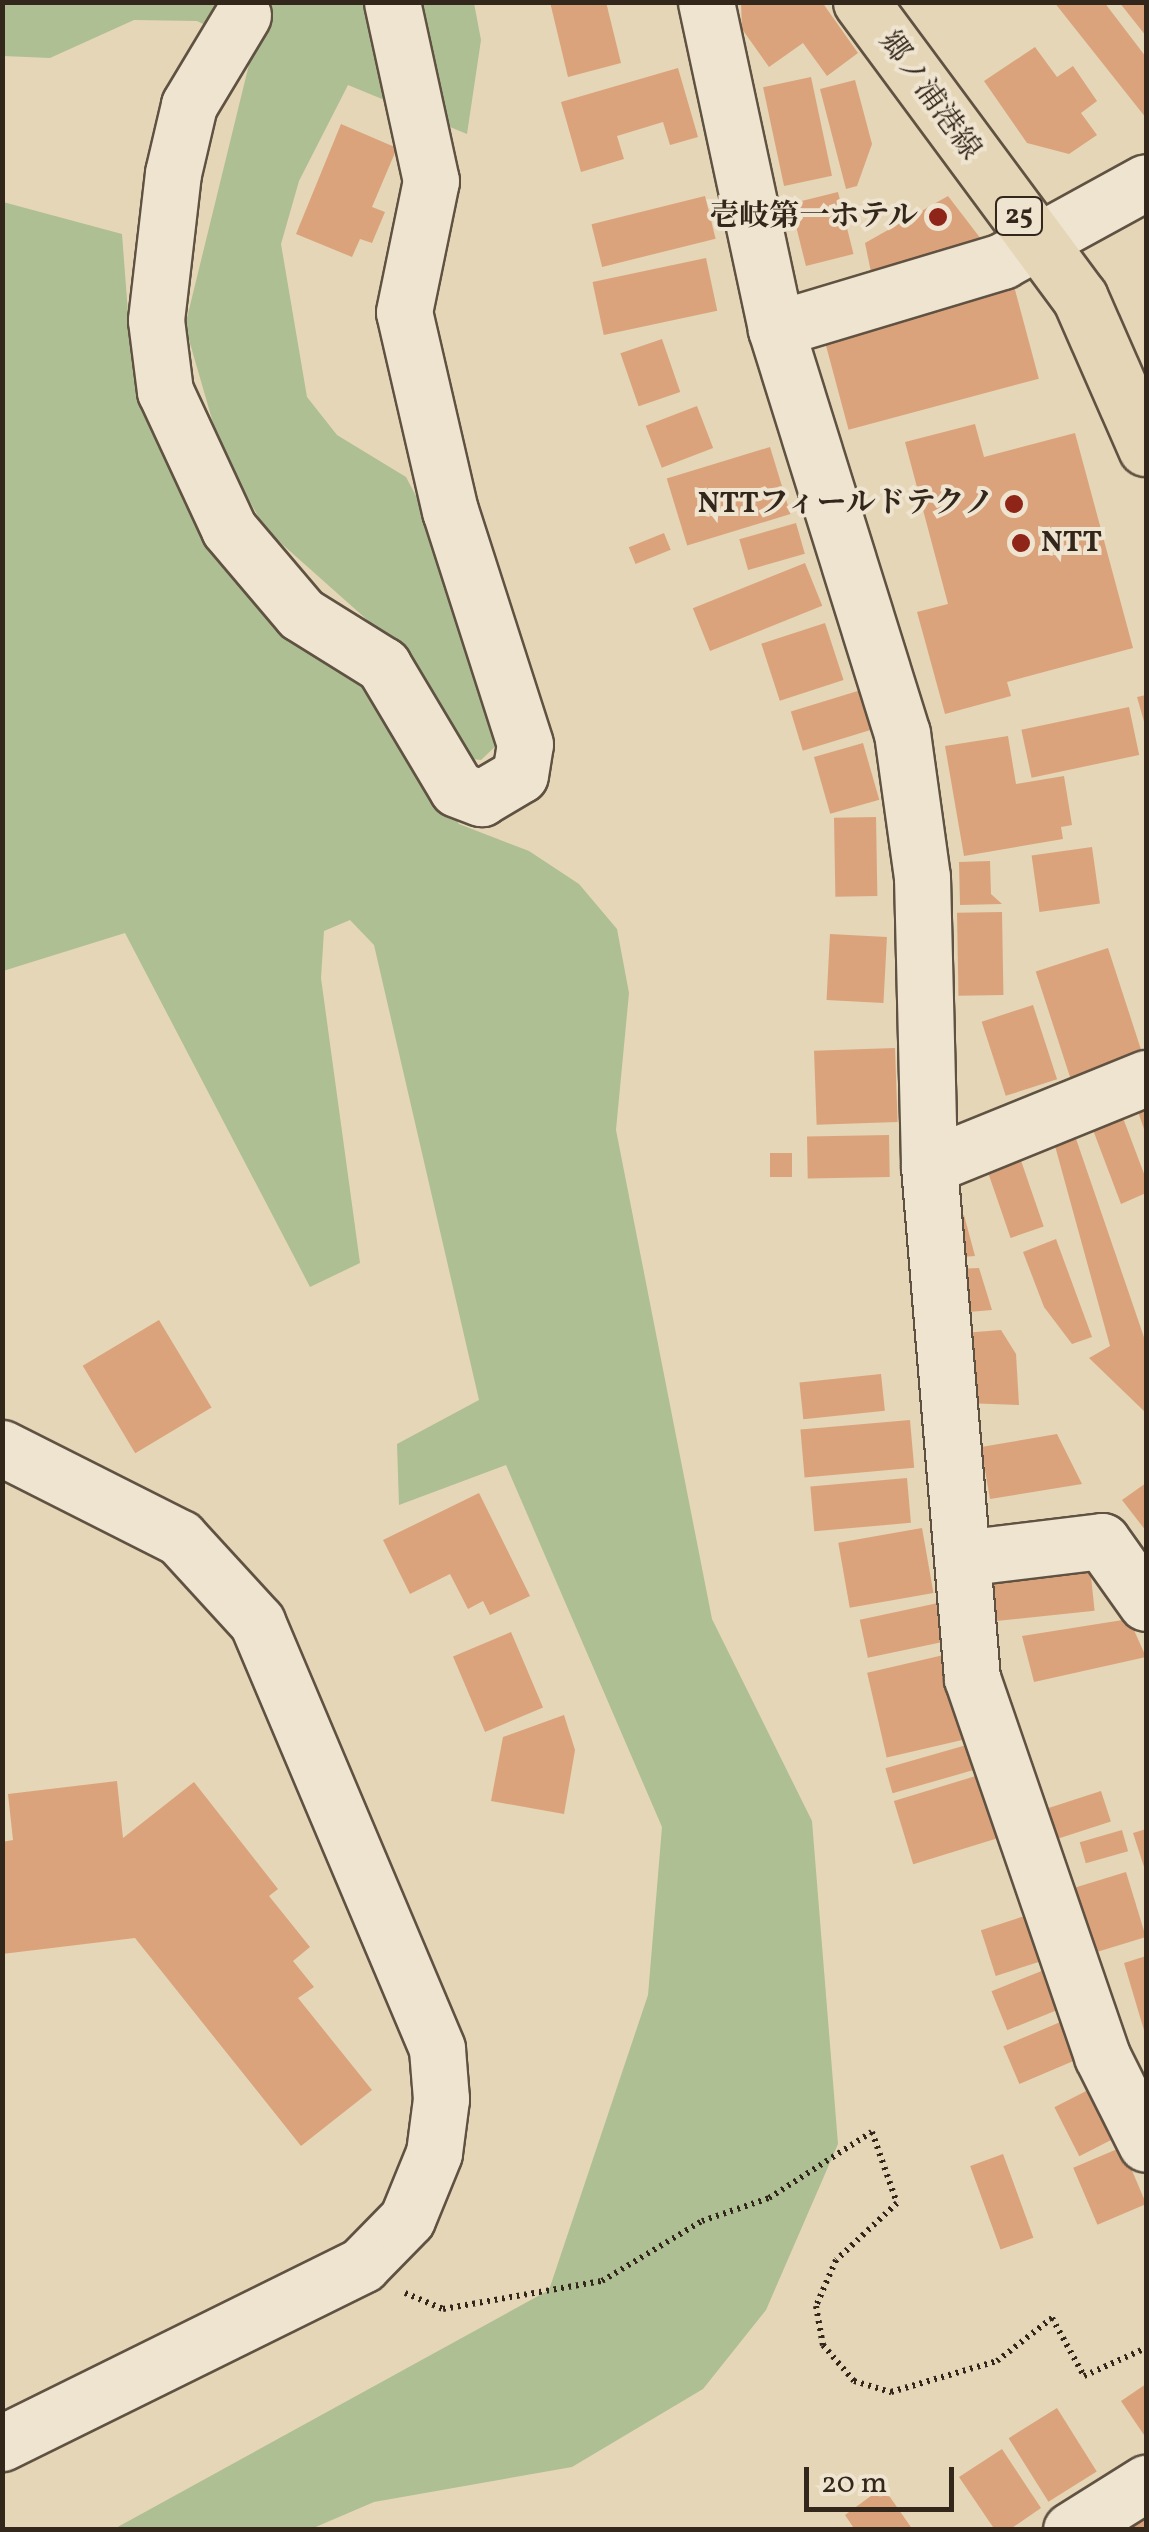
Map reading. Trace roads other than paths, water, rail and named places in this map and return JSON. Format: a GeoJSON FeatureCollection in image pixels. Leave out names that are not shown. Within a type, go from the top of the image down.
{"type":"FeatureCollection","features":[{"type":"Feature","properties":{"kind":"main road","name":"郷ノ浦港線"},"geometry":{"type":"LineString","coordinates":[[861,2],[1080,298],[1146,448]]}},
{"type":"Feature","properties":{"kind":"street"},"geometry":{"type":"LineString","coordinates":[[242,15],[189,105],[173,173],[156,320],[165,392],[229,529],[300,614],[383,665],[456,789],[482,798],[520,775],[525,744],[450,511],[404,312],[431,181],[392,2]]}},
{"type":"Feature","properties":{"kind":"street"},"geometry":{"type":"LineString","coordinates":[[706,2],[776,328],[902,733],[922,876],[929,1166],[972,1678],[1102,2056],[1146,2144]]}},
{"type":"Feature","properties":{"kind":"street"},"geometry":{"type":"LineString","coordinates":[[776,328],[1002,261],[1036,238],[1146,182]]}},
{"type":"Feature","properties":{"kind":"street"},"geometry":{"type":"LineString","coordinates":[[929,1166],[1146,1078]]}},
{"type":"Feature","properties":{"kind":"street"},"geometry":{"type":"LineString","coordinates":[[2,1448],[180,1538],[257,1622],[298,1710],[436,2050],[434,2153],[407,2219],[362,2265],[2,2444]]}},
{"type":"Feature","properties":{"kind":"street"},"geometry":{"type":"LineString","coordinates":[[962,1558],[1102,1541],[1146,1603]]}},
{"type":"Feature","properties":{"kind":"street"},"geometry":{"type":"LineString","coordinates":[[1077,2528],[1146,2484]]}},
{"type":"Feature","properties":{"kind":"place","name":"壱岐第一ホテル"},"geometry":{"type":"Point","coordinates":[938,217]}},
{"type":"Feature","properties":{"kind":"place","name":"NTTフィールドテクノ"},"geometry":{"type":"Point","coordinates":[1014,504]}},
{"type":"Feature","properties":{"kind":"place","name":"NTT"},"geometry":{"type":"Point","coordinates":[1021,543]}}]}
